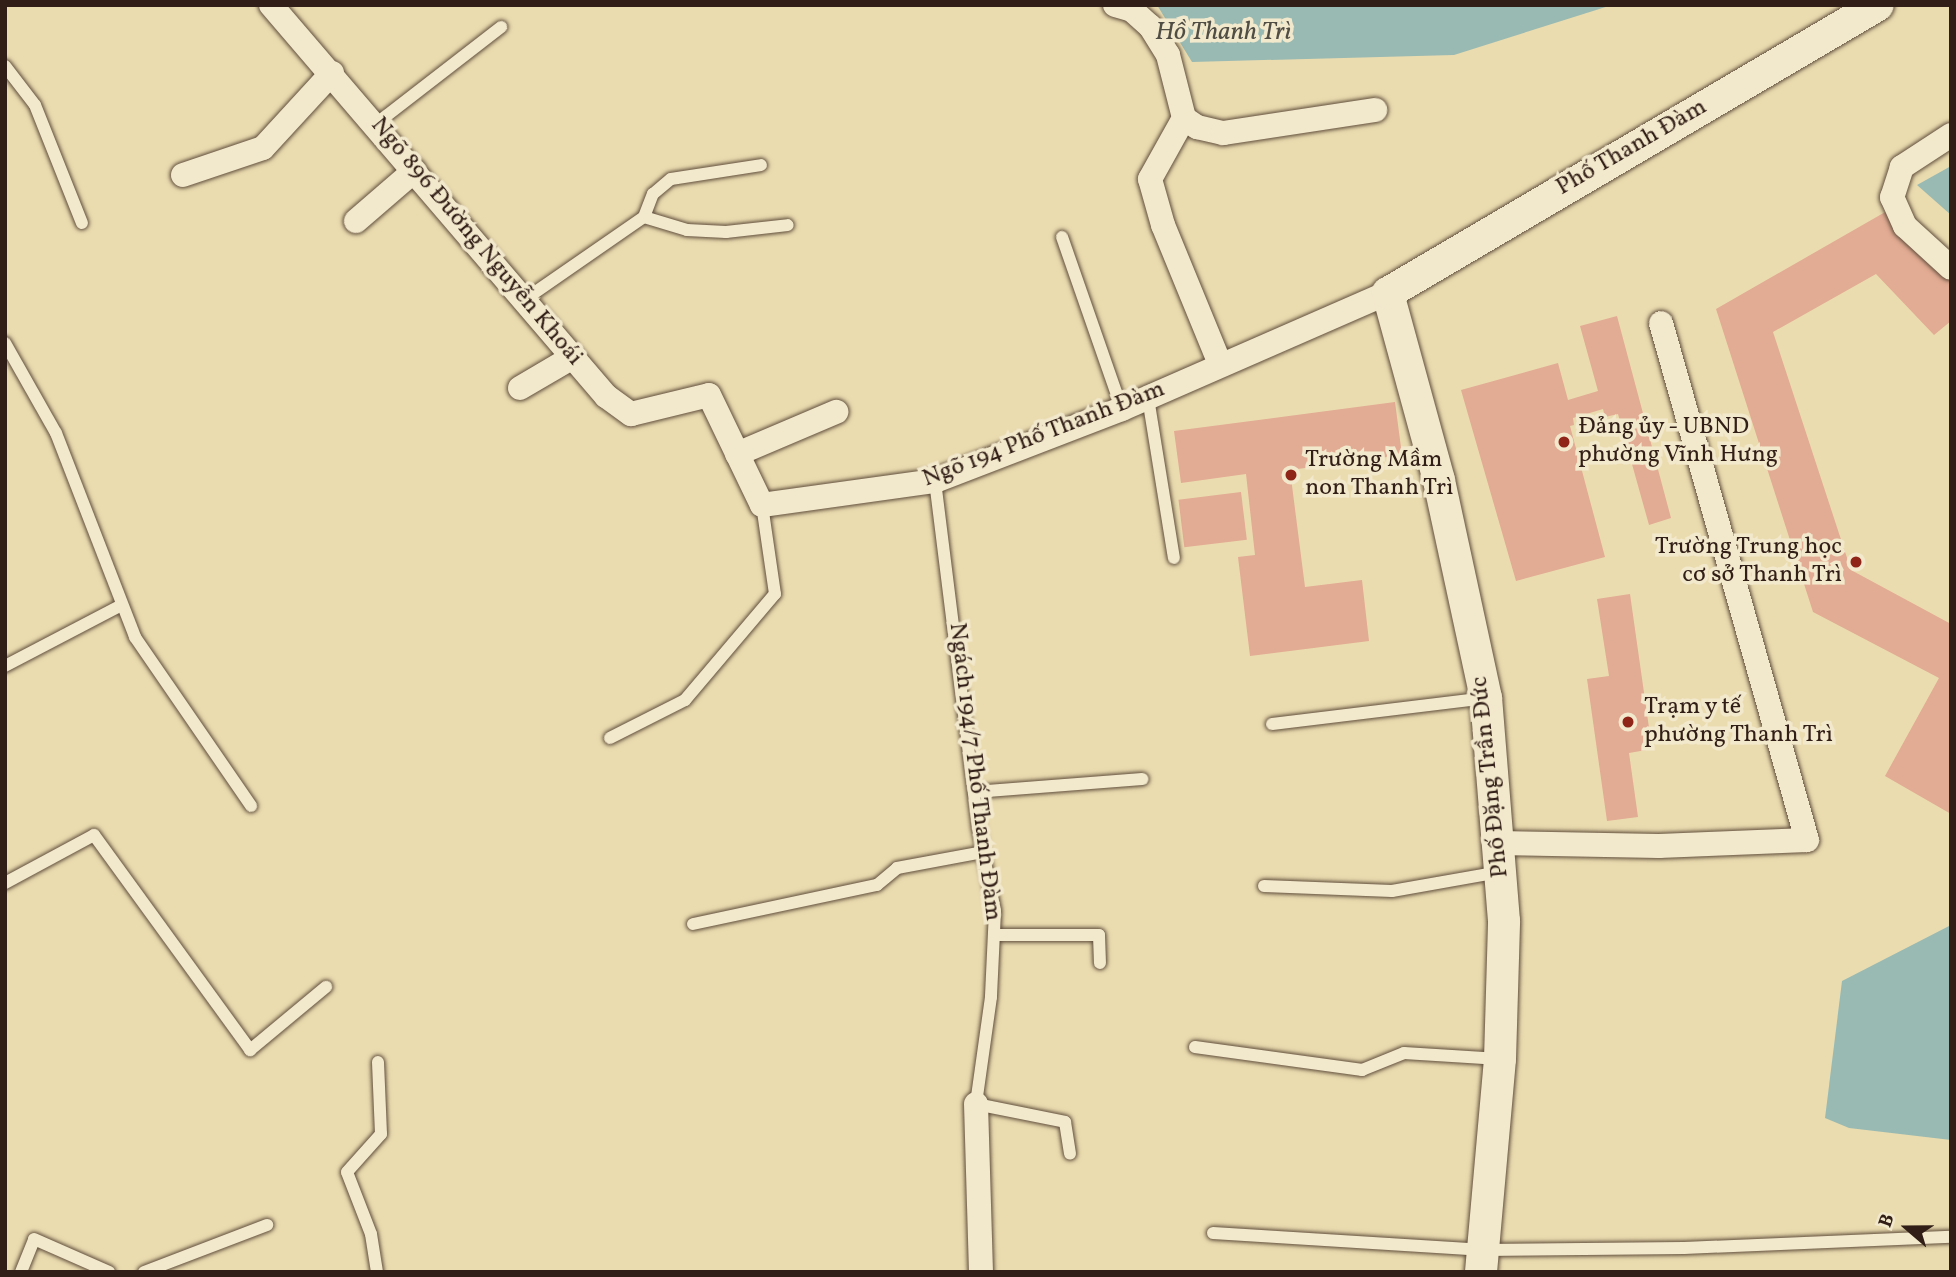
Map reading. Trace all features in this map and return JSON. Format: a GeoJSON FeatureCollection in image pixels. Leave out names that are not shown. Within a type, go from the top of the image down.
{"type":"FeatureCollection","features":[{"type":"Feature","properties":{"kind":"street","name":"Ngõ 896 Đường Nguyễn Khoái"},"geometry":{"type":"LineString","coordinates":[[271,5],[377,123],[414,171],[606,396],[632,414],[709,395],[737,454]]}},
{"type":"Feature","properties":{"kind":"street"},"geometry":{"type":"LineString","coordinates":[[1115,5],[1132,10],[1156,36],[1168,55],[1184,118],[1197,127],[1223,133],[1376,110]]}},
{"type":"Feature","properties":{"kind":"street","name":"Phố Thanh Đàm"},"geometry":{"type":"LineString","coordinates":[[1388,293],[1878,5]]}},
{"type":"Feature","properties":{"kind":"street"},"geometry":{"type":"LineString","coordinates":[[183,175],[263,148],[332,73]]}},
{"type":"Feature","properties":{"kind":"street"},"geometry":{"type":"LineString","coordinates":[[1184,118],[1150,179],[1163,225],[1220,364]]}},
{"type":"Feature","properties":{"kind":"street"},"geometry":{"type":"LineString","coordinates":[[1951,135],[1902,167],[1892,197],[1905,226],[1951,268]]}},
{"type":"Feature","properties":{"kind":"street"},"geometry":{"type":"LineString","coordinates":[[356,221],[414,171]]}},
{"type":"Feature","properties":{"kind":"street","name":"Ngõ 194 Phố Thanh Đàm"},"geometry":{"type":"LineString","coordinates":[[762,505],[935,481],[1148,398],[1220,364],[1388,293]]}},
{"type":"Feature","properties":{"kind":"street","name":"Phố Đặng Trần Đức"},"geometry":{"type":"LineString","coordinates":[[1388,293],[1439,480],[1486,698],[1500,857],[1500,1059],[1483,1261]]}},
{"type":"Feature","properties":{"kind":"street"},"geometry":{"type":"LineString","coordinates":[[1500,857],[1659,846],[1807,840],[1661,323]]}},
{"type":"Feature","properties":{"kind":"street"},"geometry":{"type":"LineString","coordinates":[[520,388],[573,357]]}},
{"type":"Feature","properties":{"kind":"street"},"geometry":{"type":"LineString","coordinates":[[762,505],[737,454],[836,412]]}},
{"type":"Feature","properties":{"kind":"street","name":"Ngách 194/7 Phố Thanh Đàm"},"geometry":{"type":"LineString","coordinates":[[976,1104],[981,1272]]}},
{"type":"Feature","properties":{"kind":"lane"},"geometry":{"type":"LineString","coordinates":[[377,123],[501,27]]}},
{"type":"Feature","properties":{"kind":"lane"},"geometry":{"type":"LineString","coordinates":[[5,66],[35,105],[82,223]]}},
{"type":"Feature","properties":{"kind":"lane"},"geometry":{"type":"LineString","coordinates":[[524,300],[644,217],[653,194],[671,179],[761,165]]}},
{"type":"Feature","properties":{"kind":"lane"},"geometry":{"type":"LineString","coordinates":[[644,217],[687,230],[713,232],[788,225]]}},
{"type":"Feature","properties":{"kind":"lane"},"geometry":{"type":"LineString","coordinates":[[1062,237],[1122,408]]}},
{"type":"Feature","properties":{"kind":"lane"},"geometry":{"type":"LineString","coordinates":[[5,343],[56,433],[120,606],[170,692],[251,806]]}},
{"type":"Feature","properties":{"kind":"lane"},"geometry":{"type":"LineString","coordinates":[[1148,398],[1174,558]]}},
{"type":"Feature","properties":{"kind":"lane","name":"Ngách 194/7 Phố Thanh Đàm"},"geometry":{"type":"LineString","coordinates":[[935,481],[974,792],[995,911],[976,1104]]}},
{"type":"Feature","properties":{"kind":"lane"},"geometry":{"type":"LineString","coordinates":[[610,738],[685,700],[775,594],[762,505]]}},
{"type":"Feature","properties":{"kind":"lane"},"geometry":{"type":"LineString","coordinates":[[5,666],[120,606]]}},
{"type":"Feature","properties":{"kind":"lane"},"geometry":{"type":"LineString","coordinates":[[1272,724],[1486,698]]}},
{"type":"Feature","properties":{"kind":"lane"},"geometry":{"type":"LineString","coordinates":[[974,792],[1142,779]]}},
{"type":"Feature","properties":{"kind":"lane"},"geometry":{"type":"LineString","coordinates":[[5,883],[94,835],[250,1050],[326,987]]}},
{"type":"Feature","properties":{"kind":"lane"},"geometry":{"type":"LineString","coordinates":[[693,924],[877,884],[897,868],[983,852]]}},
{"type":"Feature","properties":{"kind":"lane"},"geometry":{"type":"LineString","coordinates":[[1264,886],[1392,891],[1500,857]]}},
{"type":"Feature","properties":{"kind":"lane"},"geometry":{"type":"LineString","coordinates":[[994,935],[1099,935],[1100,963]]}},
{"type":"Feature","properties":{"kind":"lane"},"geometry":{"type":"LineString","coordinates":[[1195,1047],[1362,1070],[1404,1053],[1500,1059]]}},
{"type":"Feature","properties":{"kind":"lane"},"geometry":{"type":"LineString","coordinates":[[377,1272],[371,1234],[347,1172],[381,1135],[378,1062]]}},
{"type":"Feature","properties":{"kind":"lane"},"geometry":{"type":"LineString","coordinates":[[976,1104],[1065,1122],[1070,1154]]}},
{"type":"Feature","properties":{"kind":"lane"},"geometry":{"type":"LineString","coordinates":[[144,1272],[267,1225]]}},
{"type":"Feature","properties":{"kind":"lane"},"geometry":{"type":"LineString","coordinates":[[1213,1233],[1483,1261],[1684,1248],[1951,1237]]}},
{"type":"Feature","properties":{"kind":"lane"},"geometry":{"type":"LineString","coordinates":[[21,1272],[34,1239],[109,1272]]}},
{"type":"Feature","properties":{"kind":"water","name":"Hồ Thanh Trì"},"geometry":{"type":"Polygon","coordinates":[[[1157,5],[1612,5],[1454,55],[1192,62],[1157,5]]]}},
{"type":"Feature","properties":{"kind":"water"},"geometry":{"type":"Polygon","coordinates":[[[1951,166],[1951,215],[1917,185],[1951,166]]]}},
{"type":"Feature","properties":{"kind":"water"},"geometry":{"type":"Polygon","coordinates":[[[1951,925],[1951,1140],[1849,1128],[1825,1118],[1842,981],[1951,925]]]}},
{"type":"Feature","properties":{"kind":"building"},"geometry":{"type":"Polygon","coordinates":[[[1887,211],[1951,280],[1951,321],[1934,335],[1876,274],[1773,332],[1851,570],[1951,624],[1951,814],[1885,776],[1939,678],[1813,612],[1716,309],[1887,211]]]}},
{"type":"Feature","properties":{"kind":"building"},"geometry":{"type":"Polygon","coordinates":[[[1617,316],[1671,518],[1649,525],[1618,414],[1605,417],[1603,409],[1573,418],[1574,425],[1570,426],[1605,557],[1516,581],[1461,390],[1558,363],[1568,400],[1598,391],[1580,326],[1617,316]]]}},
{"type":"Feature","properties":{"kind":"building"},"geometry":{"type":"Polygon","coordinates":[[[1395,402],[1402,455],[1290,470],[1305,587],[1362,580],[1369,641],[1250,656],[1238,557],[1255,555],[1246,474],[1181,483],[1174,431],[1395,402]]]}},
{"type":"Feature","properties":{"kind":"building"},"geometry":{"type":"Polygon","coordinates":[[[1241,492],[1247,540],[1184,547],[1178,500],[1241,492]]]}},
{"type":"Feature","properties":{"kind":"building"},"geometry":{"type":"Polygon","coordinates":[[[1630,594],[1652,749],[1629,753],[1638,817],[1607,821],[1587,679],[1609,676],[1597,599],[1630,594]]]}},
{"type":"Feature","properties":{"kind":"place","name":"Đảng ủy - UBND phường Vĩnh Hưng"},"geometry":{"type":"Point","coordinates":[1564,442]}},
{"type":"Feature","properties":{"kind":"place","name":"Trường Mầm non Thanh Trì"},"geometry":{"type":"Point","coordinates":[1291,475]}},
{"type":"Feature","properties":{"kind":"place","name":"Trường Trung học cơ sở Thanh Trì"},"geometry":{"type":"Point","coordinates":[1856,562]}},
{"type":"Feature","properties":{"kind":"place","name":"Trạm y tế phường Thanh Trì"},"geometry":{"type":"Point","coordinates":[1628,722]}}]}
